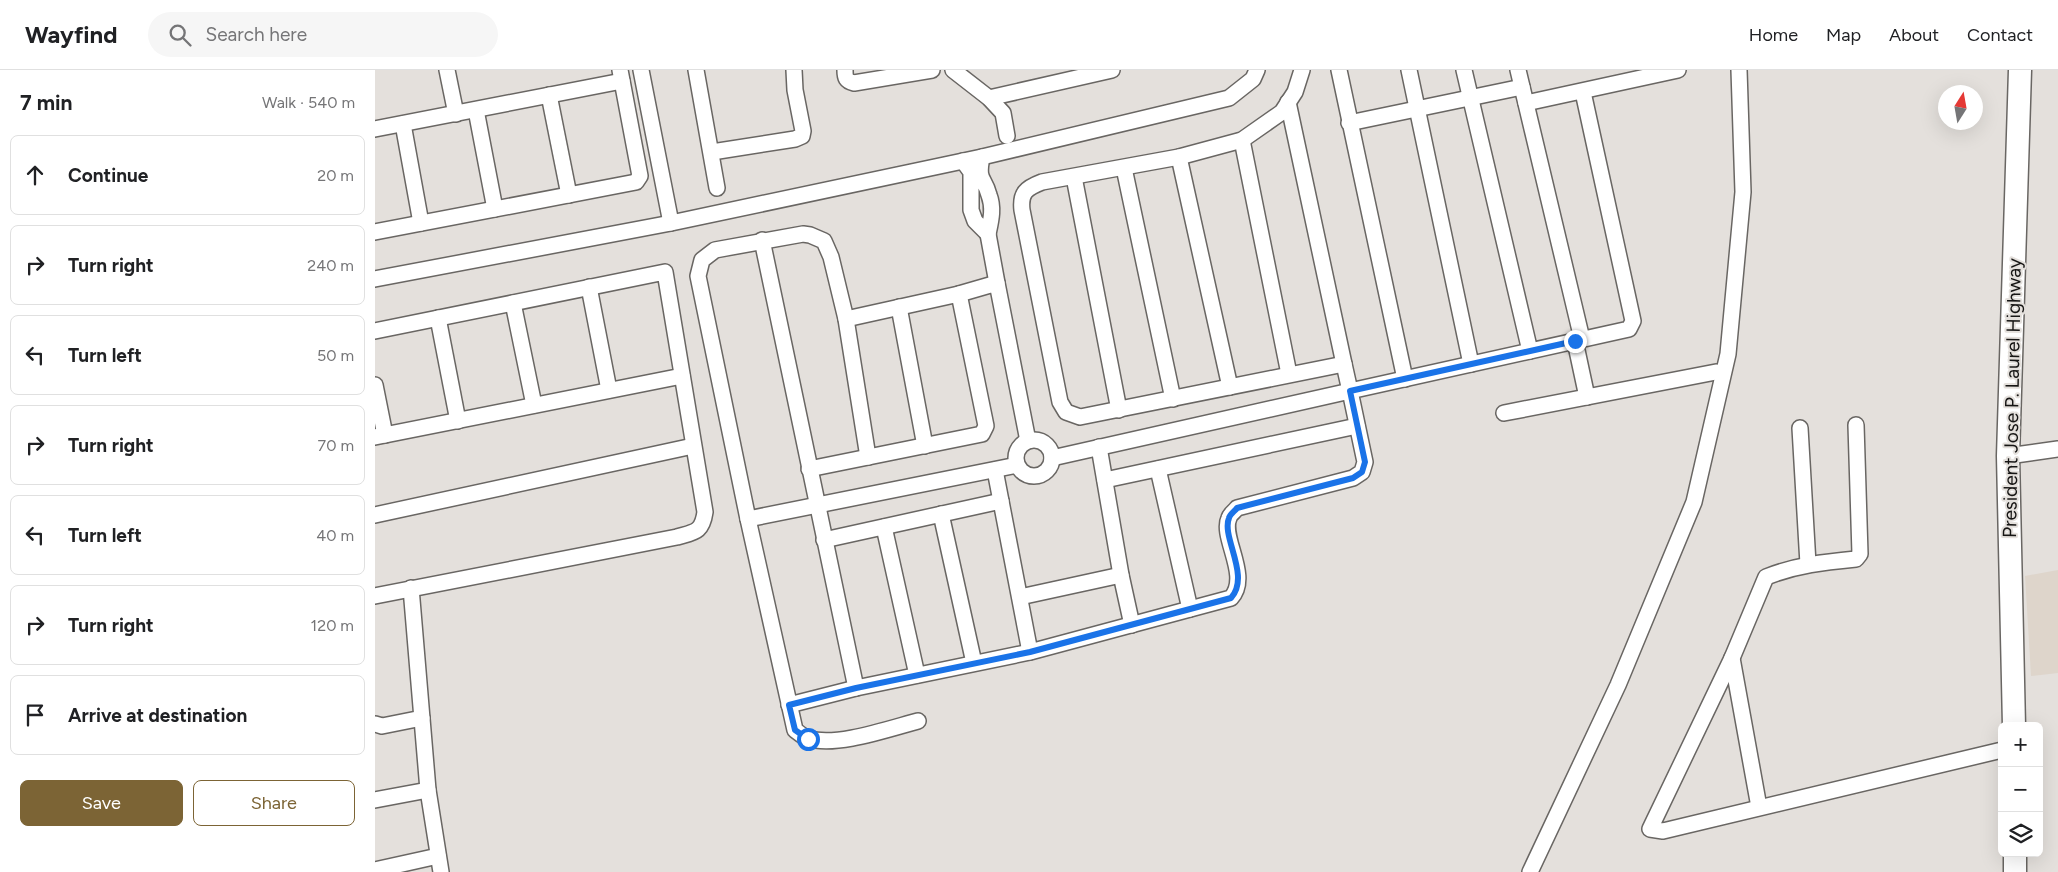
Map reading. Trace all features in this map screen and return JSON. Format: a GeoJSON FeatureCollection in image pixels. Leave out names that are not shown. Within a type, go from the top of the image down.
{"type":"FeatureCollection","features":[{"type":"Feature","properties":{"kind":"highway","name":"President Jose P. Laurel Highway"},"geometry":{"type":"LineString","coordinates":[[2013,722],[2008,456],[2020,70]]}},
{"type":"Feature","properties":{"kind":"highway"},"geometry":{"type":"LineString","coordinates":[[2015,857],[2015,872]]}},
{"type":"Feature","properties":{"kind":"street"},"geometry":{"type":"LineString","coordinates":[[447,70],[456,114]]}},
{"type":"Feature","properties":{"kind":"street"},"geometry":{"type":"LineString","coordinates":[[641,70],[671,223]]}},
{"type":"Feature","properties":{"kind":"street"},"geometry":{"type":"LineString","coordinates":[[696,70],[717,188]]}},
{"type":"Feature","properties":{"kind":"street"},"geometry":{"type":"LineString","coordinates":[[711,152],[795,139],[802,136],[803,131],[795,90],[794,70]]}},
{"type":"Feature","properties":{"kind":"street"},"geometry":{"type":"LineString","coordinates":[[845,70],[845,78],[848,82],[854,83],[932,70]]}},
{"type":"Feature","properties":{"kind":"street"},"geometry":{"type":"LineString","coordinates":[[953,70],[989,98],[1003,113],[1007,136]]}},
{"type":"Feature","properties":{"kind":"street"},"geometry":{"type":"LineString","coordinates":[[989,98],[1112,70]]}},
{"type":"Feature","properties":{"kind":"street"},"geometry":{"type":"LineString","coordinates":[[375,279],[671,223],[982,157],[1229,98],[1253,79],[1257,70]]}},
{"type":"Feature","properties":{"kind":"street"},"geometry":{"type":"LineString","coordinates":[[1303,70],[1295,92],[1282,112],[1242,140],[1179,158],[1042,182],[1028,188],[1023,194],[1022,210],[1060,402],[1066,412],[1080,417],[1344,364]]}},
{"type":"Feature","properties":{"kind":"street"},"geometry":{"type":"LineString","coordinates":[[1339,70],[1349,124],[1405,379]]}},
{"type":"Feature","properties":{"kind":"street"},"geometry":{"type":"LineString","coordinates":[[1409,70],[1471,364]]}},
{"type":"Feature","properties":{"kind":"street"},"geometry":{"type":"LineString","coordinates":[[1465,70],[1530,351]]}},
{"type":"Feature","properties":{"kind":"street"},"geometry":{"type":"LineString","coordinates":[[1519,70],[1579,340],[1587,397]]}},
{"type":"Feature","properties":{"kind":"street"},"geometry":{"type":"LineString","coordinates":[[1526,103],[1678,70]]}},
{"type":"Feature","properties":{"kind":"street"},"geometry":{"type":"LineString","coordinates":[[1530,872],[1618,685],[1695,502],[1728,354],[1743,192],[1739,70]]}},
{"type":"Feature","properties":{"kind":"street"},"geometry":{"type":"LineString","coordinates":[[375,129],[549,95],[621,76],[640,176],[636,182],[375,232]]}},
{"type":"Feature","properties":{"kind":"street"},"geometry":{"type":"LineString","coordinates":[[1349,124],[1522,87]]}},
{"type":"Feature","properties":{"kind":"street"},"geometry":{"type":"LineString","coordinates":[[1052,458],[1629,329],[1633,321],[1583,92]]}},
{"type":"Feature","properties":{"kind":"street"},"geometry":{"type":"LineString","coordinates":[[549,95],[569,195]]}},
{"type":"Feature","properties":{"kind":"street"},"geometry":{"type":"LineString","coordinates":[[789,705],[856,688],[1030,652],[1231,598],[1236,593],[1238,583],[1228,527],[1229,518],[1237,508],[1353,478],[1362,472],[1365,462],[1288,102]]}},
{"type":"Feature","properties":{"kind":"street"},"geometry":{"type":"LineString","coordinates":[[476,110],[495,209]]}},
{"type":"Feature","properties":{"kind":"street"},"geometry":{"type":"LineString","coordinates":[[403,124],[421,223]]}},
{"type":"Feature","properties":{"kind":"street"},"geometry":{"type":"LineString","coordinates":[[1242,140],[1289,374]]}},
{"type":"Feature","properties":{"kind":"street"},"geometry":{"type":"LineString","coordinates":[[982,157],[979,171],[992,204],[992,217],[988,234],[1028,441]]}},
{"type":"Feature","properties":{"kind":"street"},"geometry":{"type":"LineString","coordinates":[[1179,158],[1230,387]]}},
{"type":"Feature","properties":{"kind":"street"},"geometry":{"type":"LineString","coordinates":[[963,161],[971,172],[971,210],[975,220],[988,234]]}},
{"type":"Feature","properties":{"kind":"street"},"geometry":{"type":"LineString","coordinates":[[1124,168],[1173,399]]}},
{"type":"Feature","properties":{"kind":"street"},"geometry":{"type":"LineString","coordinates":[[1074,177],[1119,410]]}},
{"type":"Feature","properties":{"kind":"street"},"geometry":{"type":"LineString","coordinates":[[868,457],[846,319],[831,257],[824,242],[810,235],[803,234],[762,240],[715,250],[702,260],[698,276],[748,519],[795,730],[808,739],[829,740],[851,738],[918,721]]}},
{"type":"Feature","properties":{"kind":"street"},"geometry":{"type":"LineString","coordinates":[[762,240],[816,505],[856,688]]}},
{"type":"Feature","properties":{"kind":"street"},"geometry":{"type":"LineString","coordinates":[[375,331],[665,272],[705,512],[704,524],[697,531],[677,538],[375,596]]}},
{"type":"Feature","properties":{"kind":"street"},"geometry":{"type":"LineString","coordinates":[[846,319],[959,294],[997,283]]}},
{"type":"Feature","properties":{"kind":"street"},"geometry":{"type":"LineString","coordinates":[[589,287],[609,390]]}},
{"type":"Feature","properties":{"kind":"street"},"geometry":{"type":"LineString","coordinates":[[809,469],[982,434],[986,426],[959,294]]}},
{"type":"Feature","properties":{"kind":"street"},"geometry":{"type":"LineString","coordinates":[[513,303],[535,405]]}},
{"type":"Feature","properties":{"kind":"street"},"geometry":{"type":"LineString","coordinates":[[899,307],[925,446]]}},
{"type":"Feature","properties":{"kind":"street"},"geometry":{"type":"LineString","coordinates":[[438,318],[458,421]]}},
{"type":"Feature","properties":{"kind":"street"},"geometry":{"type":"LineString","coordinates":[[1504,413],[1716,372]]}},
{"type":"Feature","properties":{"kind":"street"},"geometry":{"type":"LineString","coordinates":[[375,385],[380,436],[681,376]]}},
{"type":"Feature","properties":{"kind":"street"},"geometry":{"type":"LineString","coordinates":[[1856,425],[1860,554],[1856,560],[1809,564],[1766,576],[1732,658],[1650,829],[1663,831],[1998,751]]}},
{"type":"Feature","properties":{"kind":"street"},"geometry":{"type":"LineString","coordinates":[[1105,480],[1357,426]]}},
{"type":"Feature","properties":{"kind":"street"},"geometry":{"type":"LineString","coordinates":[[1800,428],[1809,564]]}},
{"type":"Feature","properties":{"kind":"street"},"geometry":{"type":"LineString","coordinates":[[1028,441],[1039,441],[1044,444],[1048,447],[1052,458],[1045,473],[1035,476],[1024,473],[1017,465],[1015,459],[1019,448],[1028,441]]}},
{"type":"Feature","properties":{"kind":"street"},"geometry":{"type":"LineString","coordinates":[[375,515],[693,446]]}},
{"type":"Feature","properties":{"kind":"street"},"geometry":{"type":"LineString","coordinates":[[1099,447],[1121,576],[1132,625]]}},
{"type":"Feature","properties":{"kind":"street"},"geometry":{"type":"LineString","coordinates":[[2008,456],[2058,449]]}},
{"type":"Feature","properties":{"kind":"street"},"geometry":{"type":"LineString","coordinates":[[748,519],[1017,465]]}},
{"type":"Feature","properties":{"kind":"street"},"geometry":{"type":"LineString","coordinates":[[1158,469],[1190,609]]}},
{"type":"Feature","properties":{"kind":"street"},"geometry":{"type":"LineString","coordinates":[[995,470],[1030,652]]}},
{"type":"Feature","properties":{"kind":"street"},"geometry":{"type":"LineString","coordinates":[[824,540],[1001,501]]}},
{"type":"Feature","properties":{"kind":"street"},"geometry":{"type":"LineString","coordinates":[[941,514],[974,663]]}},
{"type":"Feature","properties":{"kind":"street"},"geometry":{"type":"LineString","coordinates":[[884,527],[917,675]]}},
{"type":"Feature","properties":{"kind":"street"},"geometry":{"type":"LineString","coordinates":[[1019,597],[1121,576]]}},
{"type":"Feature","properties":{"kind":"street"},"geometry":{"type":"LineString","coordinates":[[411,588],[428,790],[441,872]]}},
{"type":"Feature","properties":{"kind":"street"},"geometry":{"type":"LineString","coordinates":[[1732,658],[1759,807]]}},
{"type":"Feature","properties":{"kind":"street"},"geometry":{"type":"LineString","coordinates":[[375,724],[382,726],[422,718]]}},
{"type":"Feature","properties":{"kind":"street"},"geometry":{"type":"LineString","coordinates":[[375,800],[428,790]]}},
{"type":"Feature","properties":{"kind":"street"},"geometry":{"type":"LineString","coordinates":[[375,870],[438,856]]}},
{"type":"Feature","properties":{"kind":"shaded area"},"geometry":{"type":"Polygon","coordinates":[[[2058,570],[2058,673],[2031,676],[2025,576],[2058,570]]]}},
{"type":"Feature","properties":{"kind":"route"},"geometry":{"type":"LineString","coordinates":[[808,739],[795,730],[789,705],[856,688],[1030,652],[1231,598],[1236,593],[1238,583],[1234,552],[1228,527],[1229,518],[1237,508],[1353,478],[1362,472],[1365,462],[1350,391],[1575,341]]}}]}
